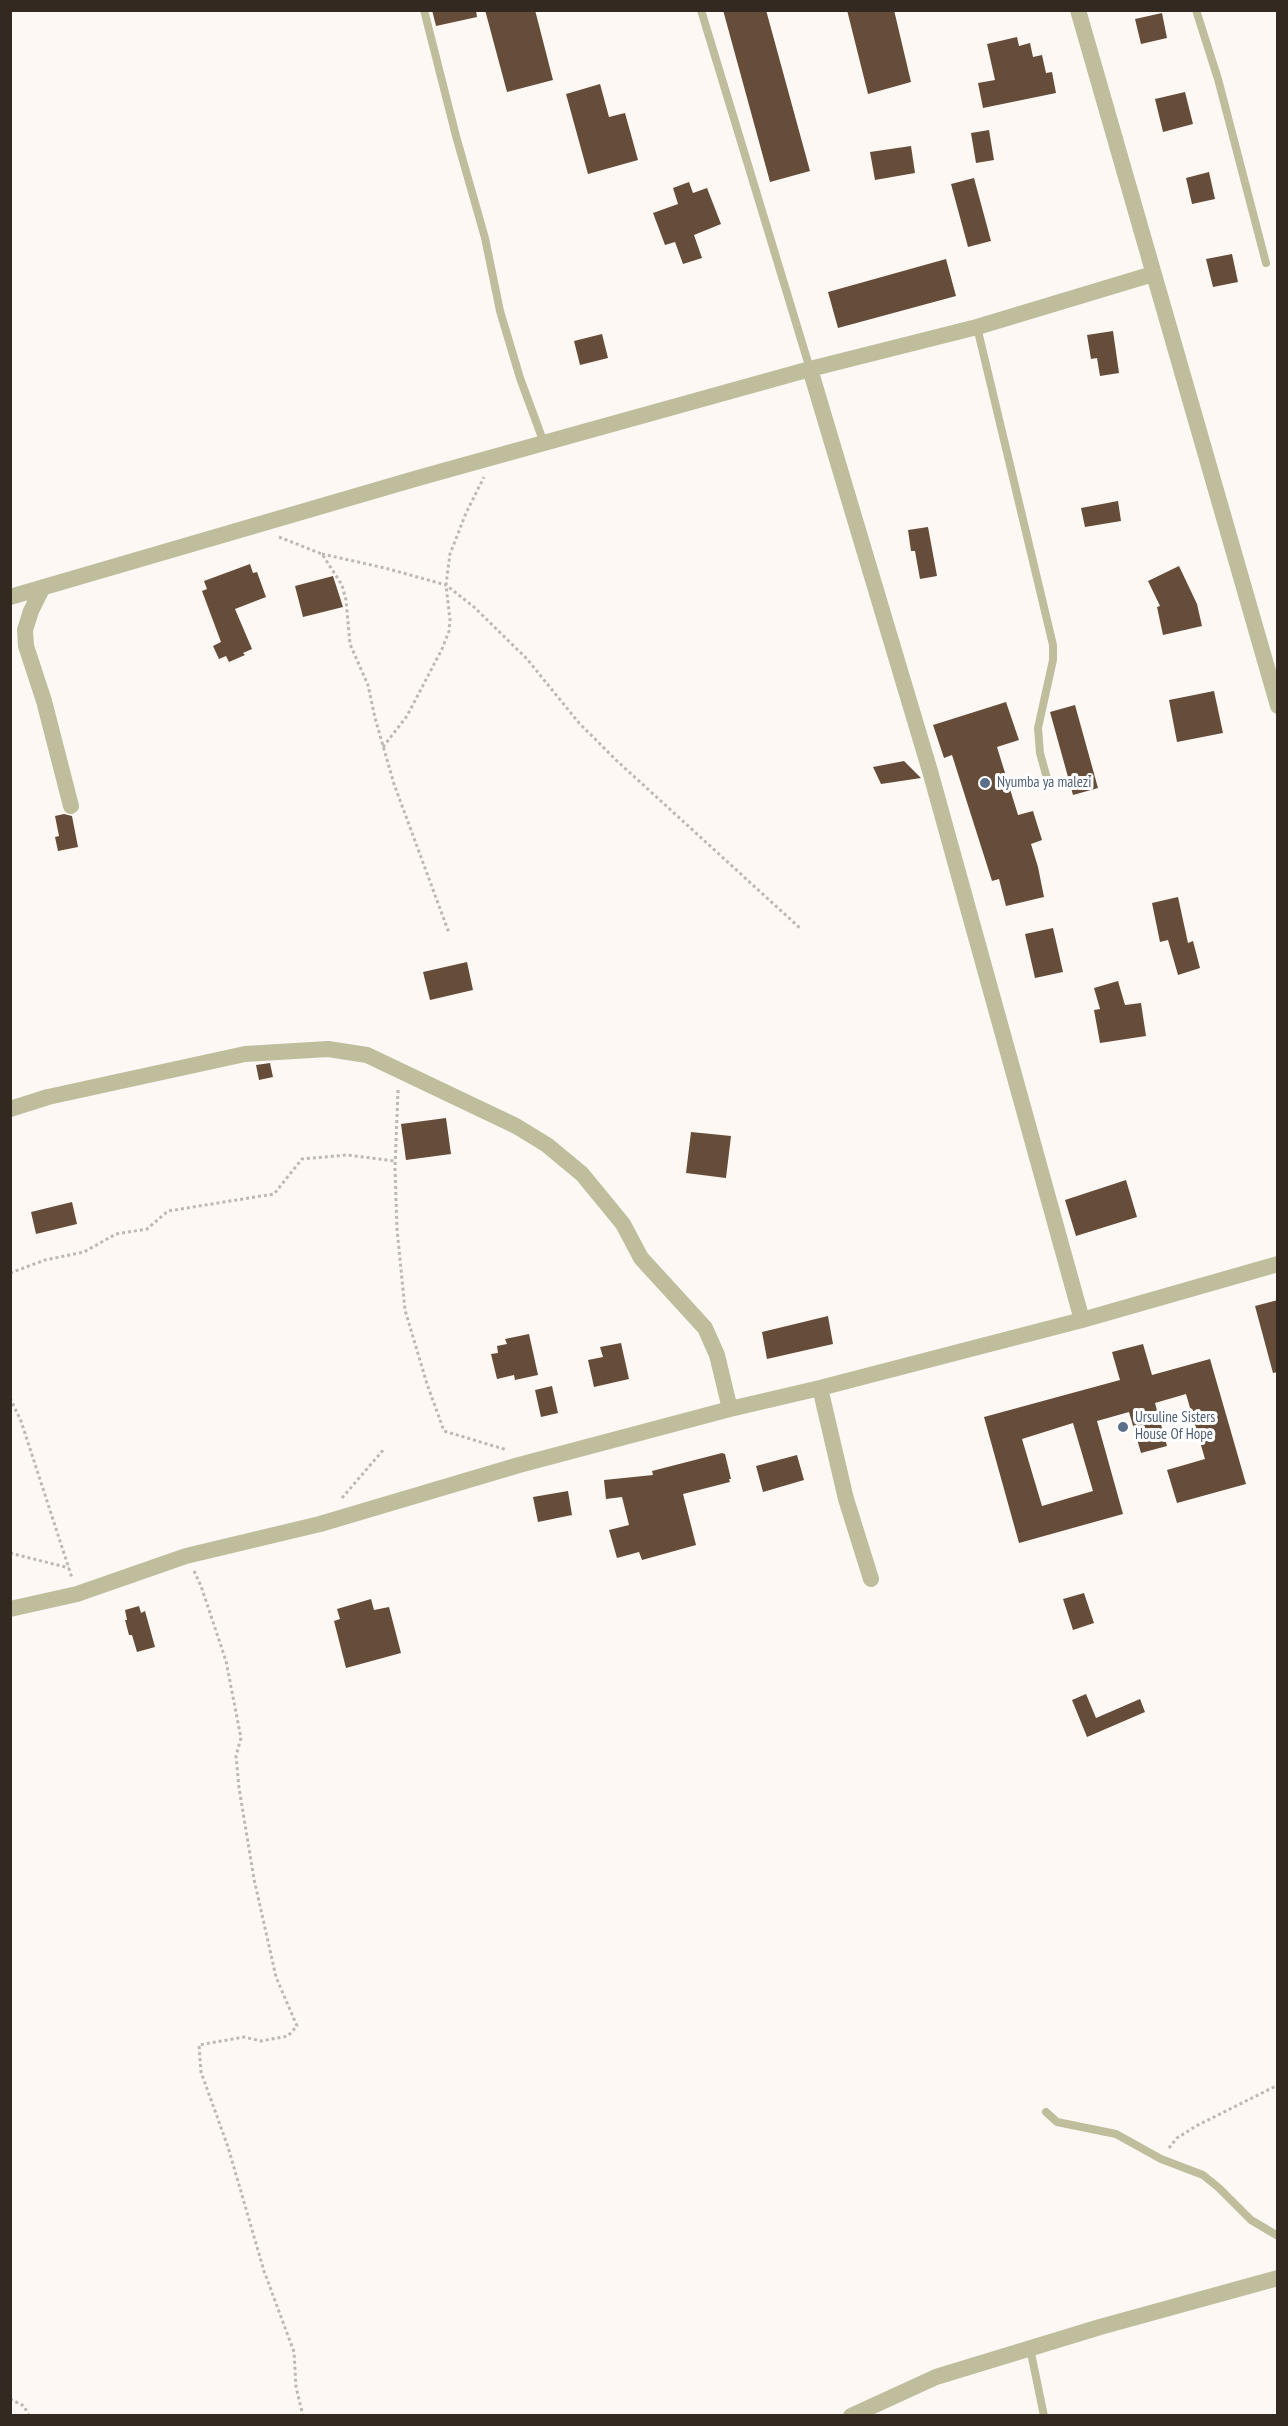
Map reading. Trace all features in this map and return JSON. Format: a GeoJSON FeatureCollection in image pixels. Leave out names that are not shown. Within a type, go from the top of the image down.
{"type":"FeatureCollection","features":[{"type":"Feature","properties":{"kind":"street"},"geometry":{"type":"LineString","coordinates":[[1078,10],[1278,705]]}},
{"type":"Feature","properties":{"kind":"street"},"geometry":{"type":"LineString","coordinates":[[10,597],[544,443],[810,369],[977,327],[1153,274]]}},
{"type":"Feature","properties":{"kind":"street"},"geometry":{"type":"LineString","coordinates":[[810,369],[930,771],[1082,1320]]}},
{"type":"Feature","properties":{"kind":"street"},"geometry":{"type":"LineString","coordinates":[[44,587],[31,611],[25,630],[26,646],[44,701],[71,806]]}},
{"type":"Feature","properties":{"kind":"street"},"geometry":{"type":"LineString","coordinates":[[10,1109],[48,1097],[245,1054],[328,1049],[367,1055],[516,1126],[547,1145],[582,1174],[623,1224],[641,1258],[705,1329],[717,1355],[730,1409]]}},
{"type":"Feature","properties":{"kind":"street"},"geometry":{"type":"LineString","coordinates":[[10,1610],[77,1594],[186,1556],[320,1524],[519,1465],[1082,1320],[1278,1264]]}},
{"type":"Feature","properties":{"kind":"street"},"geometry":{"type":"LineString","coordinates":[[820,1388],[846,1499],[871,1579]]}},
{"type":"Feature","properties":{"kind":"street"},"geometry":{"type":"LineString","coordinates":[[851,2415],[936,2377],[1278,2278]]}},
{"type":"Feature","properties":{"kind":"lane"},"geometry":{"type":"LineString","coordinates":[[424,10],[456,136],[486,238],[500,311],[520,378],[544,443]]}},
{"type":"Feature","properties":{"kind":"lane"},"geometry":{"type":"LineString","coordinates":[[701,10],[810,369]]}},
{"type":"Feature","properties":{"kind":"lane"},"geometry":{"type":"LineString","coordinates":[[1196,10],[1218,80],[1266,263]]}},
{"type":"Feature","properties":{"kind":"lane"},"geometry":{"type":"LineString","coordinates":[[977,327],[1053,645],[1053,660],[1038,728],[1040,753],[1048,782]]}},
{"type":"Feature","properties":{"kind":"lane"},"geometry":{"type":"LineString","coordinates":[[1046,2112],[1057,2122],[1116,2134],[1161,2159],[1203,2175],[1251,2220],[1278,2236]]}},
{"type":"Feature","properties":{"kind":"lane"},"geometry":{"type":"LineString","coordinates":[[1030,2348],[1044,2415]]}},
{"type":"Feature","properties":{"kind":"path"},"geometry":{"type":"LineString","coordinates":[[383,747],[407,716],[442,649],[450,620],[446,585],[450,555],[466,513],[483,478],[506,454]]}},
{"type":"Feature","properties":{"kind":"path"},"geometry":{"type":"LineString","coordinates":[[257,525],[286,541],[322,554],[446,585],[474,607],[519,651],[579,723],[616,760],[801,929]]}},
{"type":"Feature","properties":{"kind":"path"},"geometry":{"type":"LineString","coordinates":[[322,554],[335,571],[345,592],[350,644],[368,685],[394,784],[448,933]]}},
{"type":"Feature","properties":{"kind":"path"},"geometry":{"type":"LineString","coordinates":[[400,1070],[395,1161],[397,1229],[405,1310],[427,1384],[444,1431],[505,1449],[519,1465]]}},
{"type":"Feature","properties":{"kind":"path"},"geometry":{"type":"LineString","coordinates":[[10,1273],[45,1260],[84,1252],[116,1234],[147,1229],[168,1211],[274,1194],[303,1159],[347,1155],[395,1161]]}},
{"type":"Feature","properties":{"kind":"path"},"geometry":{"type":"LineString","coordinates":[[10,1398],[21,1421],[77,1594]]}},
{"type":"Feature","properties":{"kind":"path"},"geometry":{"type":"LineString","coordinates":[[341,1499],[384,1449]]}},
{"type":"Feature","properties":{"kind":"path"},"geometry":{"type":"LineString","coordinates":[[10,1554],[69,1568]]}},
{"type":"Feature","properties":{"kind":"path"},"geometry":{"type":"LineString","coordinates":[[186,1556],[201,1586],[226,1661],[241,1738],[236,1756],[254,1879],[276,1977],[297,2026],[288,2036],[261,2041],[244,2037],[199,2045],[201,2072],[228,2147],[264,2271],[294,2352],[296,2387],[303,2415]]}},
{"type":"Feature","properties":{"kind":"path"},"geometry":{"type":"LineString","coordinates":[[1161,2159],[1177,2138],[1202,2122],[1278,2085]]}},
{"type":"Feature","properties":{"kind":"path"},"geometry":{"type":"LineString","coordinates":[[10,2399],[24,2406],[29,2415]]}},
{"type":"Feature","properties":{"kind":"building"},"geometry":{"type":"Polygon","coordinates":[[[432,10],[476,10],[477,17],[436,26],[432,10]]]}},
{"type":"Feature","properties":{"kind":"building"},"geometry":{"type":"Polygon","coordinates":[[[485,10],[535,10],[553,80],[507,92],[485,10]]]}},
{"type":"Feature","properties":{"kind":"building"},"geometry":{"type":"Polygon","coordinates":[[[723,10],[766,10],[810,171],[770,182],[723,10]]]}},
{"type":"Feature","properties":{"kind":"building"},"geometry":{"type":"Polygon","coordinates":[[[847,10],[894,10],[911,82],[868,94],[847,10]]]}},
{"type":"Feature","properties":{"kind":"building"},"geometry":{"type":"Polygon","coordinates":[[[1162,13],[1167,38],[1141,44],[1135,19],[1162,13]]]}},
{"type":"Feature","properties":{"kind":"building"},"geometry":{"type":"Polygon","coordinates":[[[1017,37],[1019,46],[1030,43],[1033,57],[1042,55],[1046,73],[1052,72],[1056,93],[983,108],[978,83],[995,80],[987,44],[1017,37]]]}},
{"type":"Feature","properties":{"kind":"building"},"geometry":{"type":"Polygon","coordinates":[[[600,84],[609,117],[625,113],[638,160],[588,174],[566,94],[600,84]]]}},
{"type":"Feature","properties":{"kind":"building"},"geometry":{"type":"Polygon","coordinates":[[[1185,92],[1193,124],[1163,132],[1155,99],[1185,92]]]}},
{"type":"Feature","properties":{"kind":"building"},"geometry":{"type":"Polygon","coordinates":[[[989,130],[994,160],[976,163],[971,133],[989,130]]]}},
{"type":"Feature","properties":{"kind":"building"},"geometry":{"type":"Polygon","coordinates":[[[911,146],[915,173],[875,180],[870,152],[911,146]]]}},
{"type":"Feature","properties":{"kind":"building"},"geometry":{"type":"Polygon","coordinates":[[[1209,172],[1215,199],[1192,204],[1186,178],[1209,172]]]}},
{"type":"Feature","properties":{"kind":"building"},"geometry":{"type":"Polygon","coordinates":[[[974,178],[991,241],[968,247],[951,184],[974,178]]]}},
{"type":"Feature","properties":{"kind":"building"},"geometry":{"type":"Polygon","coordinates":[[[689,182],[693,193],[707,188],[721,224],[694,235],[702,258],[683,264],[675,242],[665,245],[653,213],[678,204],[673,188],[689,182]]]}},
{"type":"Feature","properties":{"kind":"building"},"geometry":{"type":"Polygon","coordinates":[[[1232,254],[1238,282],[1213,287],[1206,259],[1232,254]]]}},
{"type":"Feature","properties":{"kind":"building"},"geometry":{"type":"Polygon","coordinates":[[[946,259],[956,296],[838,328],[828,292],[946,259]]]}},
{"type":"Feature","properties":{"kind":"building"},"geometry":{"type":"Polygon","coordinates":[[[1113,331],[1119,373],[1100,376],[1097,358],[1091,359],[1087,335],[1113,331]]]}},
{"type":"Feature","properties":{"kind":"building"},"geometry":{"type":"Polygon","coordinates":[[[602,334],[608,358],[580,365],[574,341],[602,334]]]}},
{"type":"Feature","properties":{"kind":"building"},"geometry":{"type":"Polygon","coordinates":[[[1118,501],[1121,521],[1085,527],[1081,508],[1118,501]]]}},
{"type":"Feature","properties":{"kind":"building"},"geometry":{"type":"Polygon","coordinates":[[[928,527],[937,576],[920,579],[915,551],[911,551],[908,530],[928,527]]]}},
{"type":"Feature","properties":{"kind":"building"},"geometry":{"type":"Polygon","coordinates":[[[250,564],[253,573],[257,572],[266,597],[235,609],[252,649],[229,662],[226,656],[219,659],[213,646],[221,642],[202,591],[207,589],[204,581],[250,564]]]}},
{"type":"Feature","properties":{"kind":"building"},"geometry":{"type":"Polygon","coordinates":[[[1179,566],[1197,604],[1202,626],[1163,635],[1157,607],[1160,606],[1148,581],[1179,566]]]}},
{"type":"Feature","properties":{"kind":"building"},"geometry":{"type":"Polygon","coordinates":[[[333,576],[343,607],[303,617],[295,586],[333,576]]]}},
{"type":"Feature","properties":{"kind":"building"},"geometry":{"type":"Polygon","coordinates":[[[1214,691],[1223,733],[1177,742],[1169,700],[1214,691]]]}},
{"type":"Feature","properties":{"kind":"building","name":"Nyumba ya malezi"},"geometry":{"type":"Polygon","coordinates":[[[1006,702],[1019,740],[997,747],[1018,815],[1033,811],[1042,840],[1031,844],[1044,897],[1006,906],[999,879],[992,881],[952,755],[944,758],[933,725],[1006,702]]]}},
{"type":"Feature","properties":{"kind":"building"},"geometry":{"type":"Polygon","coordinates":[[[1075,705],[1098,788],[1073,795],[1050,712],[1075,705]]]}},
{"type":"Feature","properties":{"kind":"building"},"geometry":{"type":"Polygon","coordinates":[[[904,761],[921,778],[881,784],[873,767],[904,761]]]}},
{"type":"Feature","properties":{"kind":"building"},"geometry":{"type":"Polygon","coordinates":[[[64,814],[72,816],[78,847],[58,851],[55,837],[59,836],[55,816],[64,814]]]}},
{"type":"Feature","properties":{"kind":"building"},"geometry":{"type":"Polygon","coordinates":[[[1178,897],[1188,943],[1193,941],[1200,968],[1178,975],[1168,940],[1160,942],[1152,903],[1178,897]]]}},
{"type":"Feature","properties":{"kind":"building"},"geometry":{"type":"Polygon","coordinates":[[[1053,928],[1063,972],[1035,978],[1025,934],[1053,928]]]}},
{"type":"Feature","properties":{"kind":"building"},"geometry":{"type":"Polygon","coordinates":[[[467,962],[473,990],[430,1000],[423,972],[467,962]]]}},
{"type":"Feature","properties":{"kind":"building"},"geometry":{"type":"Polygon","coordinates":[[[1118,981],[1125,1005],[1141,1003],[1146,1036],[1100,1043],[1094,1010],[1100,1009],[1094,988],[1118,981]]]}},
{"type":"Feature","properties":{"kind":"building"},"geometry":{"type":"Polygon","coordinates":[[[270,1063],[273,1077],[259,1080],[256,1065],[270,1063]]]}},
{"type":"Feature","properties":{"kind":"building"},"geometry":{"type":"Polygon","coordinates":[[[446,1118],[451,1154],[406,1160],[401,1124],[446,1118]]]}},
{"type":"Feature","properties":{"kind":"building"},"geometry":{"type":"Polygon","coordinates":[[[691,1132],[731,1136],[726,1178],[686,1173],[691,1132]]]}},
{"type":"Feature","properties":{"kind":"building"},"geometry":{"type":"Polygon","coordinates":[[[1126,1180],[1137,1217],[1076,1236],[1065,1200],[1126,1180]]]}},
{"type":"Feature","properties":{"kind":"building"},"geometry":{"type":"Polygon","coordinates":[[[72,1202],[77,1224],[36,1234],[31,1212],[72,1202]]]}},
{"type":"Feature","properties":{"kind":"building"},"geometry":{"type":"Polygon","coordinates":[[[1278,1300],[1278,1372],[1273,1373],[1255,1306],[1278,1300]]]}},
{"type":"Feature","properties":{"kind":"building"},"geometry":{"type":"Polygon","coordinates":[[[828,1316],[833,1344],[767,1359],[762,1332],[828,1316]]]}},
{"type":"Feature","properties":{"kind":"building"},"geometry":{"type":"Polygon","coordinates":[[[529,1334],[538,1375],[515,1380],[514,1375],[497,1379],[491,1354],[498,1353],[497,1346],[507,1344],[505,1339],[529,1334]]]}},
{"type":"Feature","properties":{"kind":"building"},"geometry":{"type":"Polygon","coordinates":[[[621,1343],[629,1379],[594,1387],[588,1360],[603,1357],[600,1347],[621,1343]]]}},
{"type":"Feature","properties":{"kind":"building"},"geometry":{"type":"Polygon","coordinates":[[[1143,1344],[1152,1375],[1210,1359],[1246,1484],[1177,1503],[1167,1470],[1205,1459],[1186,1394],[1155,1403],[1167,1446],[1141,1453],[1129,1412],[1097,1421],[1123,1514],[1019,1543],[984,1417],[1120,1380],[1112,1352],[1143,1344]],[[1073,1423],[1022,1439],[1042,1506],[1093,1491],[1073,1423]]]}},
{"type":"Feature","properties":{"kind":"building"},"geometry":{"type":"Polygon","coordinates":[[[552,1386],[558,1413],[541,1417],[535,1390],[552,1386]]]}},
{"type":"Feature","properties":{"kind":"building"},"geometry":{"type":"Polygon","coordinates":[[[725,1454],[730,1482],[683,1494],[696,1545],[642,1560],[639,1552],[617,1558],[609,1530],[629,1525],[622,1497],[606,1499],[604,1480],[653,1475],[652,1471],[725,1454]]]}},
{"type":"Feature","properties":{"kind":"building"},"geometry":{"type":"Polygon","coordinates":[[[797,1455],[804,1480],[763,1492],[756,1466],[797,1455]]]}},
{"type":"Feature","properties":{"kind":"building"},"geometry":{"type":"Polygon","coordinates":[[[568,1491],[572,1515],[538,1522],[533,1497],[568,1491]]]}},
{"type":"Feature","properties":{"kind":"building"},"geometry":{"type":"Polygon","coordinates":[[[1084,1593],[1094,1623],[1073,1630],[1063,1599],[1084,1593]]]}},
{"type":"Feature","properties":{"kind":"building"},"geometry":{"type":"Polygon","coordinates":[[[371,1599],[374,1610],[389,1607],[401,1653],[346,1668],[334,1621],[340,1619],[337,1609],[371,1599]]]}},
{"type":"Feature","properties":{"kind":"building"},"geometry":{"type":"Polygon","coordinates":[[[139,1606],[141,1613],[145,1611],[155,1647],[137,1652],[132,1635],[129,1635],[125,1610],[139,1606]]]}},
{"type":"Feature","properties":{"kind":"building"},"geometry":{"type":"Polygon","coordinates":[[[1086,1694],[1096,1718],[1140,1699],[1145,1712],[1087,1737],[1072,1700],[1086,1694]]]}},
{"type":"Feature","properties":{"kind":"place","name":"Nyumba ya malezi"},"geometry":{"type":"Point","coordinates":[985,783]}},
{"type":"Feature","properties":{"kind":"place","name":"Ursuline Sisters House Of Hope"},"geometry":{"type":"Point","coordinates":[1123,1427]}}]}
